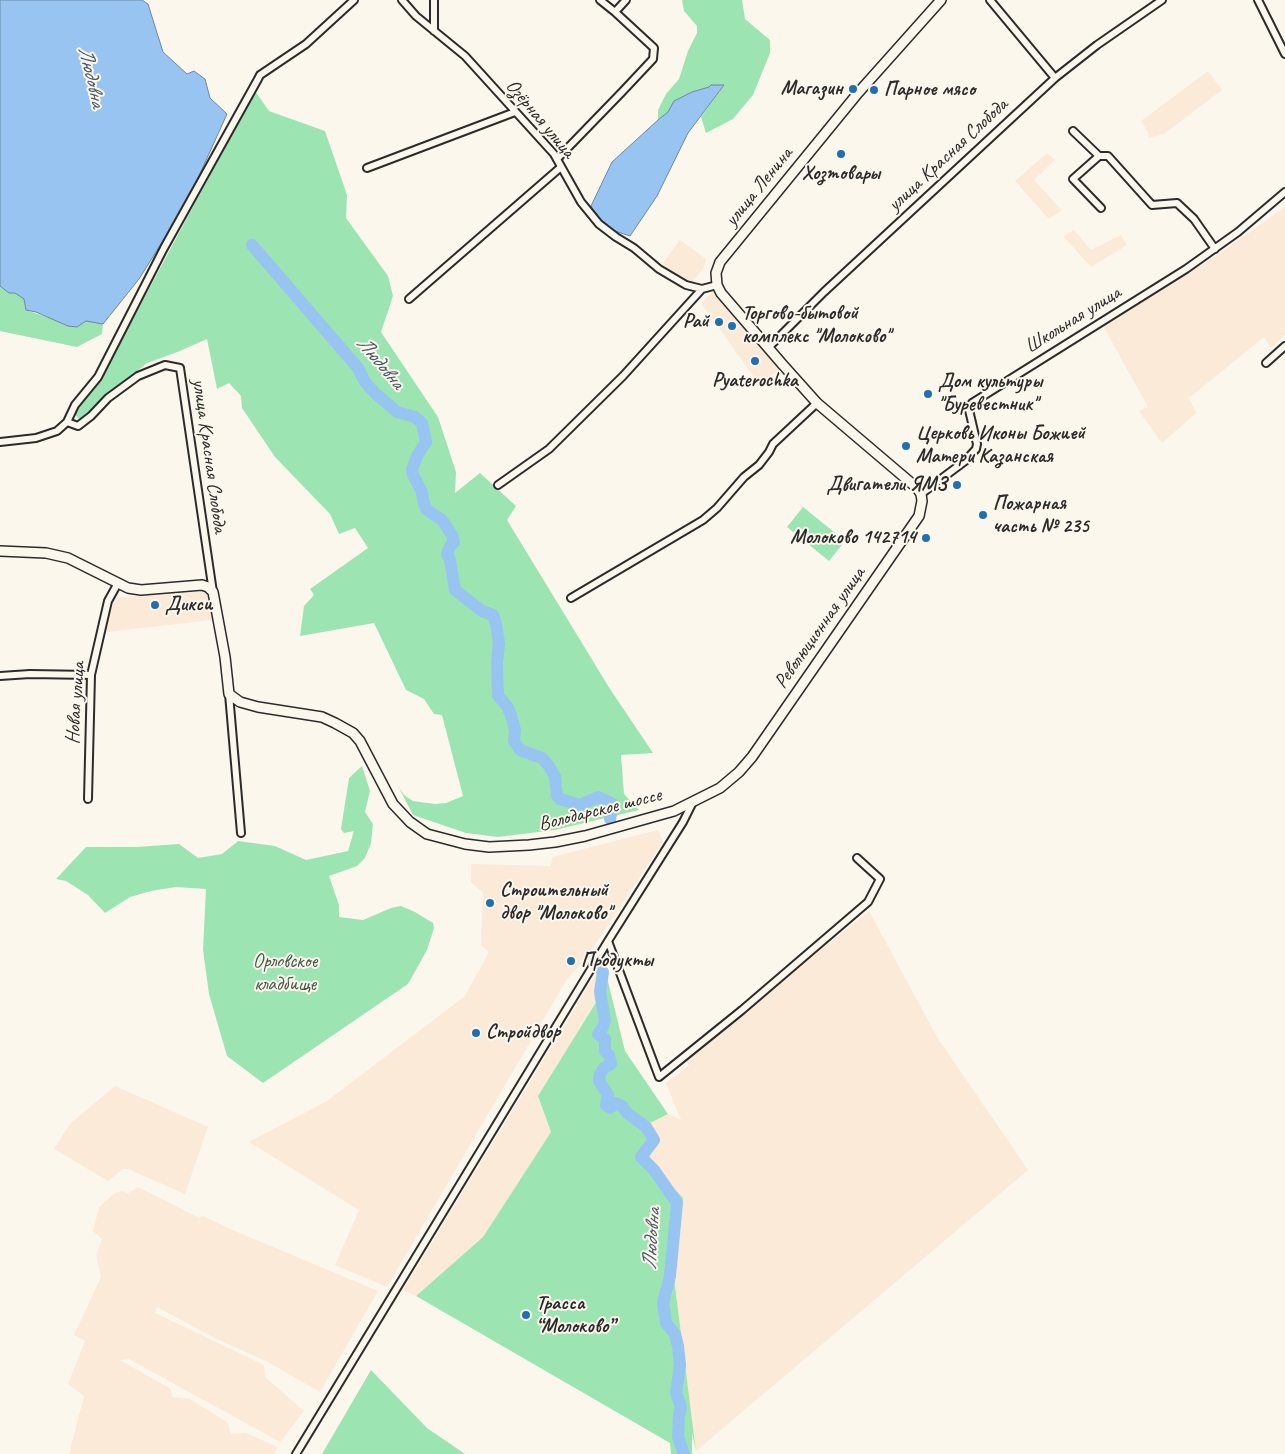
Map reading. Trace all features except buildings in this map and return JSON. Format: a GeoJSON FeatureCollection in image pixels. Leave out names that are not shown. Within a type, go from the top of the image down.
{"type":"FeatureCollection","features":[{"type":"Feature","properties":{"kind":"main road","name":"улица Ленина"},"geometry":{"type":"LineString","coordinates":[[717,285],[716,273],[720,262],[861,90],[941,0]]}},
{"type":"Feature","properties":{"kind":"main road"},"geometry":{"type":"LineString","coordinates":[[717,285],[721,293],[817,403],[907,478],[921,494]]}},
{"type":"Feature","properties":{"kind":"main road","name":"Революционная улица"},"geometry":{"type":"LineString","coordinates":[[693,802],[720,788],[739,772],[752,757],[918,516],[922,501],[921,494]]}},
{"type":"Feature","properties":{"kind":"main road"},"geometry":{"type":"LineString","coordinates":[[0,551],[46,553],[68,558],[128,588],[141,590],[202,585],[213,592],[225,657],[229,694]]}},
{"type":"Feature","properties":{"kind":"main road","name":"Володарское шоссе"},"geometry":{"type":"LineString","coordinates":[[229,694],[240,702],[322,718],[353,733],[360,741],[393,804],[410,822],[427,834],[449,841],[489,847],[555,842],[643,820],[674,811],[693,802]]}},
{"type":"Feature","properties":{"kind":"street"},"geometry":{"type":"LineString","coordinates":[[0,442],[36,438],[57,431],[67,422],[75,405],[98,377],[164,248],[260,75],[306,44],[354,0]]}},
{"type":"Feature","properties":{"kind":"street","name":"Озёрная улица"},"geometry":{"type":"LineString","coordinates":[[402,0],[416,16],[465,56],[515,112],[556,159],[581,202],[599,224],[634,248],[659,269],[686,285],[702,289]]}},
{"type":"Feature","properties":{"kind":"street"},"geometry":{"type":"LineString","coordinates":[[434,0],[434,31]]}},
{"type":"Feature","properties":{"kind":"street"},"geometry":{"type":"LineString","coordinates":[[556,159],[652,59],[654,48],[600,0]]}},
{"type":"Feature","properties":{"kind":"street"},"geometry":{"type":"LineString","coordinates":[[615,12],[626,0]]}},
{"type":"Feature","properties":{"kind":"street"},"geometry":{"type":"LineString","coordinates":[[990,0],[1056,78]]}},
{"type":"Feature","properties":{"kind":"street","name":"улица Красная Слобода"},"geometry":{"type":"LineString","coordinates":[[768,348],[824,292],[1056,78],[1097,45],[1162,0]]}},
{"type":"Feature","properties":{"kind":"street"},"geometry":{"type":"LineString","coordinates":[[1258,0],[1285,54]]}},
{"type":"Feature","properties":{"kind":"street"},"geometry":{"type":"LineString","coordinates":[[367,168],[515,112]]}},
{"type":"Feature","properties":{"kind":"street"},"geometry":{"type":"LineString","coordinates":[[1073,132],[1098,156]]}},
{"type":"Feature","properties":{"kind":"street"},"geometry":{"type":"LineString","coordinates":[[1102,208],[1074,179],[1098,156],[1108,156],[1152,205],[1177,203],[1194,219],[1215,249]]}},
{"type":"Feature","properties":{"kind":"street"},"geometry":{"type":"LineString","coordinates":[[409,298],[561,167]]}},
{"type":"Feature","properties":{"kind":"street","name":"Школьная улица"},"geometry":{"type":"LineString","coordinates":[[921,494],[965,461],[976,449],[977,444],[970,410],[972,403],[1186,269],[1238,232],[1285,192]]}},
{"type":"Feature","properties":{"kind":"street"},"geometry":{"type":"LineString","coordinates":[[498,485],[549,449],[623,376],[702,289],[717,285]]}},
{"type":"Feature","properties":{"kind":"street"},"geometry":{"type":"LineString","coordinates":[[1266,363],[1285,346]]}},
{"type":"Feature","properties":{"kind":"street","name":"улица Красная Слобода"},"geometry":{"type":"LineString","coordinates":[[67,422],[78,426],[91,416],[108,398],[138,376],[165,365],[180,368],[213,592]]}},
{"type":"Feature","properties":{"kind":"street"},"geometry":{"type":"LineString","coordinates":[[572,598],[703,520],[717,508],[744,477],[759,465],[773,444],[817,403]]}},
{"type":"Feature","properties":{"kind":"street","name":"Новая улица"},"geometry":{"type":"LineString","coordinates":[[88,799],[91,675],[108,601],[118,583]]}},
{"type":"Feature","properties":{"kind":"street"},"geometry":{"type":"LineString","coordinates":[[0,676],[30,674],[91,675]]}},
{"type":"Feature","properties":{"kind":"street"},"geometry":{"type":"LineString","coordinates":[[229,694],[241,832]]}},
{"type":"Feature","properties":{"kind":"street"},"geometry":{"type":"LineString","coordinates":[[296,1454],[608,941],[684,822],[693,802]]}},
{"type":"Feature","properties":{"kind":"street"},"geometry":{"type":"LineString","coordinates":[[608,941],[659,1077],[742,1010],[868,902],[880,878],[857,858]]}},
{"type":"Feature","properties":{"kind":"shaded area"},"geometry":{"type":"Polygon","coordinates":[[[1208,71],[1222,90],[1164,134],[1148,138],[1149,134],[1141,121],[1208,71]]]}},
{"type":"Feature","properties":{"kind":"shaded area"},"geometry":{"type":"Polygon","coordinates":[[[1047,153],[1055,160],[1034,180],[1062,210],[1049,219],[1015,181],[1047,153]]]}},
{"type":"Feature","properties":{"kind":"shaded area"},"geometry":{"type":"Polygon","coordinates":[[[1285,207],[1285,335],[1271,348],[1264,337],[1189,398],[1196,413],[1162,443],[1139,411],[1148,407],[1102,324],[1213,258],[1285,207]]]}},
{"type":"Feature","properties":{"kind":"shaded area"},"geometry":{"type":"Polygon","coordinates":[[[1074,230],[1091,250],[1121,235],[1127,245],[1091,267],[1063,236],[1074,230]]]}},
{"type":"Feature","properties":{"kind":"shaded area"},"geometry":{"type":"Polygon","coordinates":[[[680,240],[706,259],[704,267],[692,283],[679,277],[662,264],[680,240]]]}},
{"type":"Feature","properties":{"kind":"shaded area"},"geometry":{"type":"Polygon","coordinates":[[[714,291],[781,369],[759,384],[701,303],[714,291]]]}},
{"type":"Feature","properties":{"kind":"shaded area"},"geometry":{"type":"Polygon","coordinates":[[[208,591],[212,620],[107,632],[114,598],[208,591]]]}},
{"type":"Feature","properties":{"kind":"shaded area","name":"Стройдвор"},"geometry":{"type":"Polygon","coordinates":[[[658,830],[663,842],[584,961],[567,979],[387,1287],[335,1265],[359,1210],[249,1142],[327,1101],[465,996],[489,952],[481,945],[483,893],[471,882],[471,864],[551,866],[552,857],[658,830]]]}},
{"type":"Feature","properties":{"kind":"shaded area"},"geometry":{"type":"Polygon","coordinates":[[[869,911],[937,1037],[1028,1170],[696,1451],[674,1278],[683,1198],[643,1156],[659,1140],[650,1123],[668,1114],[681,1120],[666,1083],[689,1065],[685,1060],[869,911]]]}},
{"type":"Feature","properties":{"kind":"shaded area"},"geometry":{"type":"Polygon","coordinates":[[[597,972],[601,975],[598,998],[538,1096],[551,1132],[483,1237],[416,1296],[403,1290],[597,972]]]}},
{"type":"Feature","properties":{"kind":"shaded area"},"geometry":{"type":"Polygon","coordinates":[[[115,1086],[208,1127],[185,1194],[128,1169],[123,1169],[108,1181],[54,1149],[70,1124],[115,1086]]]}},
{"type":"Feature","properties":{"kind":"shaded area"},"geometry":{"type":"Polygon","coordinates":[[[138,1187],[199,1218],[203,1216],[378,1291],[320,1392],[268,1362],[217,1339],[157,1307],[155,1313],[264,1365],[265,1377],[304,1411],[280,1442],[129,1359],[120,1360],[171,1389],[172,1397],[190,1399],[228,1423],[231,1434],[246,1433],[278,1447],[274,1454],[69,1454],[84,1396],[68,1384],[85,1341],[74,1335],[101,1277],[96,1255],[102,1239],[93,1231],[99,1207],[115,1193],[123,1191],[127,1194],[138,1187]]]}},
{"type":"Feature","properties":{"kind":"green space"},"geometry":{"type":"Polygon","coordinates":[[[682,0],[742,0],[745,19],[770,40],[770,53],[753,95],[733,119],[706,133],[701,117],[724,85],[692,92],[675,101],[668,112],[658,120],[658,110],[666,94],[679,79],[688,51],[697,33],[697,26],[684,11],[682,0]]]}},
{"type":"Feature","properties":{"kind":"green space"},"geometry":{"type":"Polygon","coordinates":[[[255,91],[269,111],[325,131],[347,195],[346,218],[388,276],[393,296],[381,332],[438,417],[456,472],[455,493],[480,473],[516,506],[507,520],[610,689],[653,753],[621,755],[624,794],[639,810],[555,830],[498,837],[466,833],[413,815],[398,786],[404,795],[413,801],[435,804],[446,803],[463,796],[442,715],[434,714],[424,699],[406,690],[374,623],[300,636],[304,606],[314,595],[310,589],[368,548],[355,528],[339,534],[330,514],[275,457],[242,408],[241,396],[229,383],[217,389],[207,339],[147,363],[103,399],[84,419],[79,419],[76,416],[76,411],[97,386],[255,91]]]}},
{"type":"Feature","properties":{"kind":"green space"},"geometry":{"type":"Polygon","coordinates":[[[0,286],[9,293],[15,293],[24,299],[26,310],[77,327],[86,320],[103,324],[102,334],[77,347],[0,331],[0,286]]]}},
{"type":"Feature","properties":{"kind":"green space"},"geometry":{"type":"Polygon","coordinates":[[[803,507],[845,541],[829,561],[787,527],[803,507]]]}},
{"type":"Feature","properties":{"kind":"green space","name":"Орловское кладбище"},"geometry":{"type":"Polygon","coordinates":[[[362,766],[370,791],[365,812],[373,824],[371,843],[365,858],[357,866],[329,876],[339,905],[339,917],[363,920],[391,908],[401,906],[433,923],[434,928],[427,950],[408,984],[263,1083],[227,1056],[209,994],[203,950],[206,889],[176,887],[151,891],[130,897],[105,913],[88,895],[66,881],[56,879],[86,847],[137,847],[179,844],[198,858],[222,854],[238,841],[275,846],[306,860],[348,851],[354,831],[344,833],[341,829],[349,778],[362,766]]]}},
{"type":"Feature","properties":{"kind":"green space"},"geometry":{"type":"Polygon","coordinates":[[[603,961],[625,1051],[668,1114],[650,1123],[659,1140],[644,1156],[683,1198],[674,1278],[696,1451],[692,1433],[692,1454],[671,1454],[670,1443],[416,1296],[483,1237],[551,1132],[538,1096],[598,999],[603,961]]]}},
{"type":"Feature","properties":{"kind":"green space"},"geometry":{"type":"Polygon","coordinates":[[[371,1370],[427,1428],[465,1454],[322,1454],[371,1370]]]}},
{"type":"Feature","properties":{"kind":"water"},"geometry":{"type":"Polygon","coordinates":[[[0,0],[142,0],[148,4],[163,52],[187,74],[194,71],[205,79],[210,98],[227,114],[194,187],[171,228],[139,279],[103,324],[86,321],[77,327],[68,326],[36,312],[26,310],[24,299],[15,293],[9,293],[0,286],[0,0]]]}},
{"type":"Feature","properties":{"kind":"water"},"geometry":{"type":"Polygon","coordinates":[[[711,85],[724,85],[688,133],[657,196],[630,236],[615,231],[598,217],[591,206],[612,162],[668,112],[674,101],[711,85]]]}},
{"type":"Feature","properties":{"kind":"waterway","name":"Людовна"},"geometry":{"type":"LineString","coordinates":[[252,245],[358,368],[365,382],[375,393],[397,412],[415,417],[422,423],[426,442],[417,456],[412,470],[413,475],[422,492],[426,509],[442,520],[452,535],[454,542],[447,554],[450,560],[455,590],[482,611],[493,615],[499,643],[497,662],[498,696],[507,706],[511,715],[515,730],[514,741],[520,750],[542,758],[549,766],[555,777],[557,796],[560,799],[580,805],[598,797],[613,804],[610,819]]}},
{"type":"Feature","properties":{"kind":"waterway","name":"Людовна"},"geometry":{"type":"LineString","coordinates":[[598,966],[603,972],[600,992],[605,1021],[598,1034],[605,1039],[605,1051],[609,1055],[611,1064],[604,1068],[600,1074],[599,1081],[608,1095],[606,1105],[610,1108],[616,1103],[622,1106],[627,1113],[646,1127],[654,1140],[641,1157],[654,1170],[677,1203],[670,1276],[663,1303],[666,1323],[675,1334],[678,1346],[680,1365],[676,1393],[681,1407],[678,1437],[684,1454]]}},
{"type":"Feature","properties":{"kind":"place","name":"Магазин"},"geometry":{"type":"Point","coordinates":[853,89]}},
{"type":"Feature","properties":{"kind":"place","name":"Парное мясо"},"geometry":{"type":"Point","coordinates":[874,90]}},
{"type":"Feature","properties":{"kind":"place","name":"Хозтовары"},"geometry":{"type":"Point","coordinates":[841,154]}},
{"type":"Feature","properties":{"kind":"place","name":"Рай"},"geometry":{"type":"Point","coordinates":[719,322]}},
{"type":"Feature","properties":{"kind":"place","name":"Торгово-бытовой комплекс \"Молоково\""},"geometry":{"type":"Point","coordinates":[732,326]}},
{"type":"Feature","properties":{"kind":"place","name":"Pyaterochka"},"geometry":{"type":"Point","coordinates":[755,361]}},
{"type":"Feature","properties":{"kind":"place","name":"Дом культуры \"Буревестник\""},"geometry":{"type":"Point","coordinates":[928,394]}},
{"type":"Feature","properties":{"kind":"place","name":"Церковь Иконы Божией Матери Казанская"},"geometry":{"type":"Point","coordinates":[906,446]}},
{"type":"Feature","properties":{"kind":"place","name":"Двигатели ЯМЗ"},"geometry":{"type":"Point","coordinates":[957,485]}},
{"type":"Feature","properties":{"kind":"place","name":"Пожарная часть № 235"},"geometry":{"type":"Point","coordinates":[983,515]}},
{"type":"Feature","properties":{"kind":"place","name":"Молоково 142714"},"geometry":{"type":"Point","coordinates":[926,538]}},
{"type":"Feature","properties":{"kind":"place","name":"Дикси"},"geometry":{"type":"Point","coordinates":[155,605]}},
{"type":"Feature","properties":{"kind":"place","name":"Строительный двор \"Молоково\""},"geometry":{"type":"Point","coordinates":[490,903]}},
{"type":"Feature","properties":{"kind":"place","name":"Продукты"},"geometry":{"type":"Point","coordinates":[571,961]}},
{"type":"Feature","properties":{"kind":"place","name":"Стройдвор"},"geometry":{"type":"Point","coordinates":[476,1033]}},
{"type":"Feature","properties":{"kind":"place","name":"Трасса “Молоково”"},"geometry":{"type":"Point","coordinates":[526,1315]}}]}
